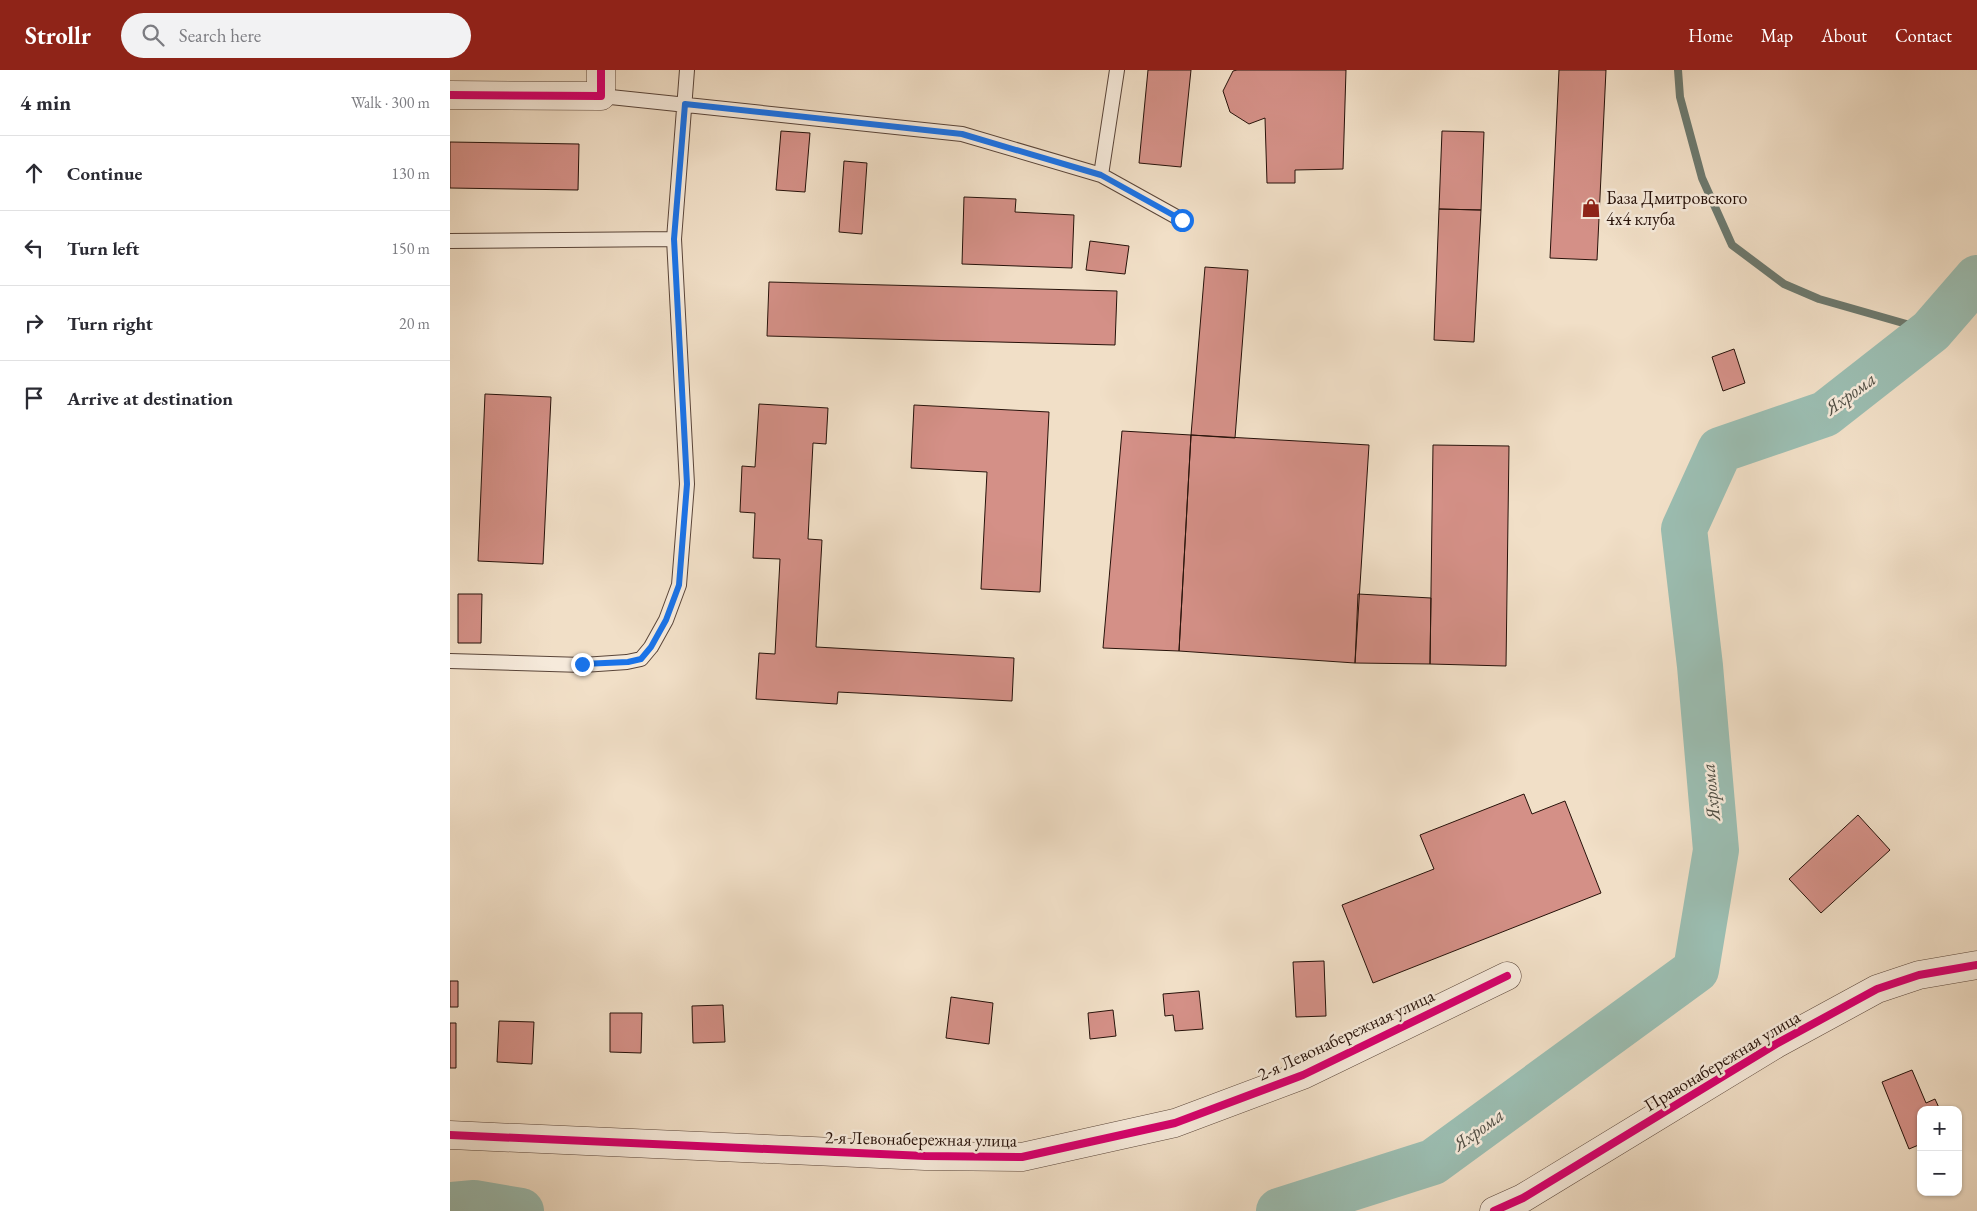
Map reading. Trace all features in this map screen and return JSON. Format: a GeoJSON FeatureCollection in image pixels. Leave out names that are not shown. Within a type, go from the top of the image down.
{"type":"FeatureCollection","features":[{"type":"Feature","properties":{"kind":"street"},"geometry":{"type":"LineString","coordinates":[[450,95],[601,83]]}},
{"type":"Feature","properties":{"kind":"street","name":"Правонабережная улица"},"geometry":{"type":"LineString","coordinates":[[1494,1211],[1523,1198],[1776,1044],[1877,989],[1919,975],[1977,965]]}},
{"type":"Feature","properties":{"kind":"street","name":"2-я Левонабережная улица"},"geometry":{"type":"LineString","coordinates":[[450,1135],[924,1156],[1022,1157],[1175,1123],[1303,1076],[1507,976]]}},
{"type":"Feature","properties":{"kind":"lane"},"geometry":{"type":"LineString","coordinates":[[450,661],[582,664],[628,662],[641,659],[651,647],[666,620],[679,585],[687,484],[674,239],[687,70]]}},
{"type":"Feature","properties":{"kind":"lane"},"geometry":{"type":"LineString","coordinates":[[1101,175],[1117,70]]}},
{"type":"Feature","properties":{"kind":"lane"},"geometry":{"type":"LineString","coordinates":[[601,83],[685,104],[962,134],[1101,175],[1182,220]]}},
{"type":"Feature","properties":{"kind":"lane"},"geometry":{"type":"LineString","coordinates":[[450,241],[674,239]]}},
{"type":"Feature","properties":{"kind":"building"},"geometry":{"type":"Polygon","coordinates":[[[1148,70],[1191,70],[1181,167],[1139,163],[1148,70]]]}},
{"type":"Feature","properties":{"kind":"building"},"geometry":{"type":"Polygon","coordinates":[[[1346,70],[1343,169],[1295,170],[1295,183],[1267,183],[1265,118],[1249,124],[1230,112],[1223,91],[1233,71],[1346,70]]]}},
{"type":"Feature","properties":{"kind":"building"},"geometry":{"type":"Polygon","coordinates":[[[1559,70],[1606,70],[1597,260],[1550,258],[1559,70]]]}},
{"type":"Feature","properties":{"kind":"building"},"geometry":{"type":"Polygon","coordinates":[[[781,131],[810,133],[805,192],[776,190],[781,131]]]}},
{"type":"Feature","properties":{"kind":"building"},"geometry":{"type":"Polygon","coordinates":[[[1442,131],[1484,132],[1481,210],[1439,209],[1442,131]]]}},
{"type":"Feature","properties":{"kind":"building"},"geometry":{"type":"Polygon","coordinates":[[[450,142],[579,144],[578,190],[450,188],[450,142]]]}},
{"type":"Feature","properties":{"kind":"building"},"geometry":{"type":"Polygon","coordinates":[[[844,161],[867,163],[862,234],[839,232],[844,161]]]}},
{"type":"Feature","properties":{"kind":"building"},"geometry":{"type":"Polygon","coordinates":[[[964,197],[1016,199],[1015,212],[1074,215],[1072,268],[962,264],[964,197]]]}},
{"type":"Feature","properties":{"kind":"building"},"geometry":{"type":"Polygon","coordinates":[[[1439,209],[1481,210],[1474,342],[1434,340],[1439,209]]]}},
{"type":"Feature","properties":{"kind":"building"},"geometry":{"type":"Polygon","coordinates":[[[1090,241],[1129,246],[1125,274],[1086,270],[1090,241]]]}},
{"type":"Feature","properties":{"kind":"building"},"geometry":{"type":"Polygon","coordinates":[[[1205,267],[1248,270],[1235,438],[1191,435],[1205,267]]]}},
{"type":"Feature","properties":{"kind":"building"},"geometry":{"type":"Polygon","coordinates":[[[769,282],[1117,291],[1115,345],[767,336],[769,282]]]}},
{"type":"Feature","properties":{"kind":"building"},"geometry":{"type":"Polygon","coordinates":[[[1734,349],[1745,383],[1723,391],[1712,357],[1734,349]]]}},
{"type":"Feature","properties":{"kind":"building"},"geometry":{"type":"Polygon","coordinates":[[[485,394],[551,397],[543,564],[478,561],[485,394]]]}},
{"type":"Feature","properties":{"kind":"building"},"geometry":{"type":"Polygon","coordinates":[[[759,404],[828,408],[826,444],[813,443],[808,539],[822,540],[816,647],[1014,658],[1012,701],[838,692],[837,704],[756,699],[759,653],[775,654],[780,559],[753,558],[755,513],[740,512],[742,466],[755,467],[759,404]]]}},
{"type":"Feature","properties":{"kind":"building"},"geometry":{"type":"Polygon","coordinates":[[[914,405],[1049,412],[1040,592],[981,589],[987,472],[911,468],[914,405]]]}},
{"type":"Feature","properties":{"kind":"building"},"geometry":{"type":"Polygon","coordinates":[[[1122,431],[1191,435],[1179,651],[1103,648],[1122,431]]]}},
{"type":"Feature","properties":{"kind":"building"},"geometry":{"type":"Polygon","coordinates":[[[1191,435],[1369,445],[1355,663],[1179,651],[1191,435]]]}},
{"type":"Feature","properties":{"kind":"building"},"geometry":{"type":"Polygon","coordinates":[[[1433,445],[1509,446],[1506,666],[1430,664],[1433,445]]]}},
{"type":"Feature","properties":{"kind":"building"},"geometry":{"type":"Polygon","coordinates":[[[458,594],[482,594],[481,643],[458,643],[458,594]]]}},
{"type":"Feature","properties":{"kind":"building"},"geometry":{"type":"Polygon","coordinates":[[[1358,594],[1431,598],[1430,664],[1355,663],[1358,594]]]}},
{"type":"Feature","properties":{"kind":"building"},"geometry":{"type":"Polygon","coordinates":[[[1524,794],[1532,814],[1565,801],[1601,893],[1373,983],[1342,905],[1434,869],[1420,835],[1524,794]]]}},
{"type":"Feature","properties":{"kind":"building"},"geometry":{"type":"Polygon","coordinates":[[[1858,815],[1890,850],[1821,913],[1789,879],[1858,815]]]}},
{"type":"Feature","properties":{"kind":"building"},"geometry":{"type":"Polygon","coordinates":[[[1324,961],[1326,1016],[1296,1017],[1293,962],[1324,961]]]}},
{"type":"Feature","properties":{"kind":"building"},"geometry":{"type":"Polygon","coordinates":[[[450,981],[458,981],[458,1007],[450,1007],[450,981]]]}},
{"type":"Feature","properties":{"kind":"building"},"geometry":{"type":"Polygon","coordinates":[[[1199,991],[1203,1029],[1175,1031],[1173,1015],[1165,1016],[1163,994],[1199,991]]]}},
{"type":"Feature","properties":{"kind":"building"},"geometry":{"type":"Polygon","coordinates":[[[951,997],[993,1003],[989,1044],[946,1038],[951,997]]]}},
{"type":"Feature","properties":{"kind":"building"},"geometry":{"type":"Polygon","coordinates":[[[723,1005],[725,1042],[693,1043],[692,1006],[723,1005]]]}},
{"type":"Feature","properties":{"kind":"building"},"geometry":{"type":"Polygon","coordinates":[[[1113,1010],[1116,1036],[1090,1039],[1088,1013],[1113,1010]]]}},
{"type":"Feature","properties":{"kind":"building"},"geometry":{"type":"Polygon","coordinates":[[[610,1013],[642,1013],[641,1053],[610,1052],[610,1013]]]}},
{"type":"Feature","properties":{"kind":"building"},"geometry":{"type":"Polygon","coordinates":[[[499,1021],[534,1022],[532,1064],[497,1062],[499,1021]]]}},
{"type":"Feature","properties":{"kind":"building"},"geometry":{"type":"Polygon","coordinates":[[[450,1023],[456,1023],[456,1068],[450,1068],[450,1023]]]}},
{"type":"Feature","properties":{"kind":"building"},"geometry":{"type":"Polygon","coordinates":[[[1912,1070],[1926,1103],[1935,1099],[1938,1106],[1917,1106],[1917,1146],[1909,1149],[1882,1082],[1912,1070]]]}},
{"type":"Feature","properties":{"kind":"waterway"},"geometry":{"type":"LineString","coordinates":[[1678,70],[1680,97],[1702,178],[1732,245],[1784,284],[1819,299],[1931,331]]}},
{"type":"Feature","properties":{"kind":"waterway","name":"Яхрома"},"geometry":{"type":"LineString","coordinates":[[1279,1211],[1433,1162],[1696,970],[1716,850],[1700,666],[1684,529],[1720,450],[1825,414],[1931,331],[1977,278]]}},
{"type":"Feature","properties":{"kind":"waterway","name":"Яхрома"},"geometry":{"type":"LineString","coordinates":[[450,1205],[474,1203],[521,1211]]}},
{"type":"Feature","properties":{"kind":"cycle path"},"geometry":{"type":"LineString","coordinates":[[450,95],[601,96],[601,70]]}},
{"type":"Feature","properties":{"kind":"cycle path"},"geometry":{"type":"LineString","coordinates":[[1494,1211],[1523,1198],[1776,1044],[1877,989],[1919,975],[1977,965]]}},
{"type":"Feature","properties":{"kind":"cycle path"},"geometry":{"type":"LineString","coordinates":[[450,1135],[925,1156],[1022,1157],[1175,1123],[1303,1075],[1507,976]]}},
{"type":"Feature","properties":{"kind":"place","name":"База Дмитровского 4х4 клуба"},"geometry":{"type":"Point","coordinates":[1591,208]}},
{"type":"Feature","properties":{"kind":"route"},"geometry":{"type":"LineString","coordinates":[[582,664],[628,662],[641,659],[651,647],[666,620],[679,585],[687,484],[674,239],[685,104],[962,134],[1101,175],[1182,220]]}}]}
